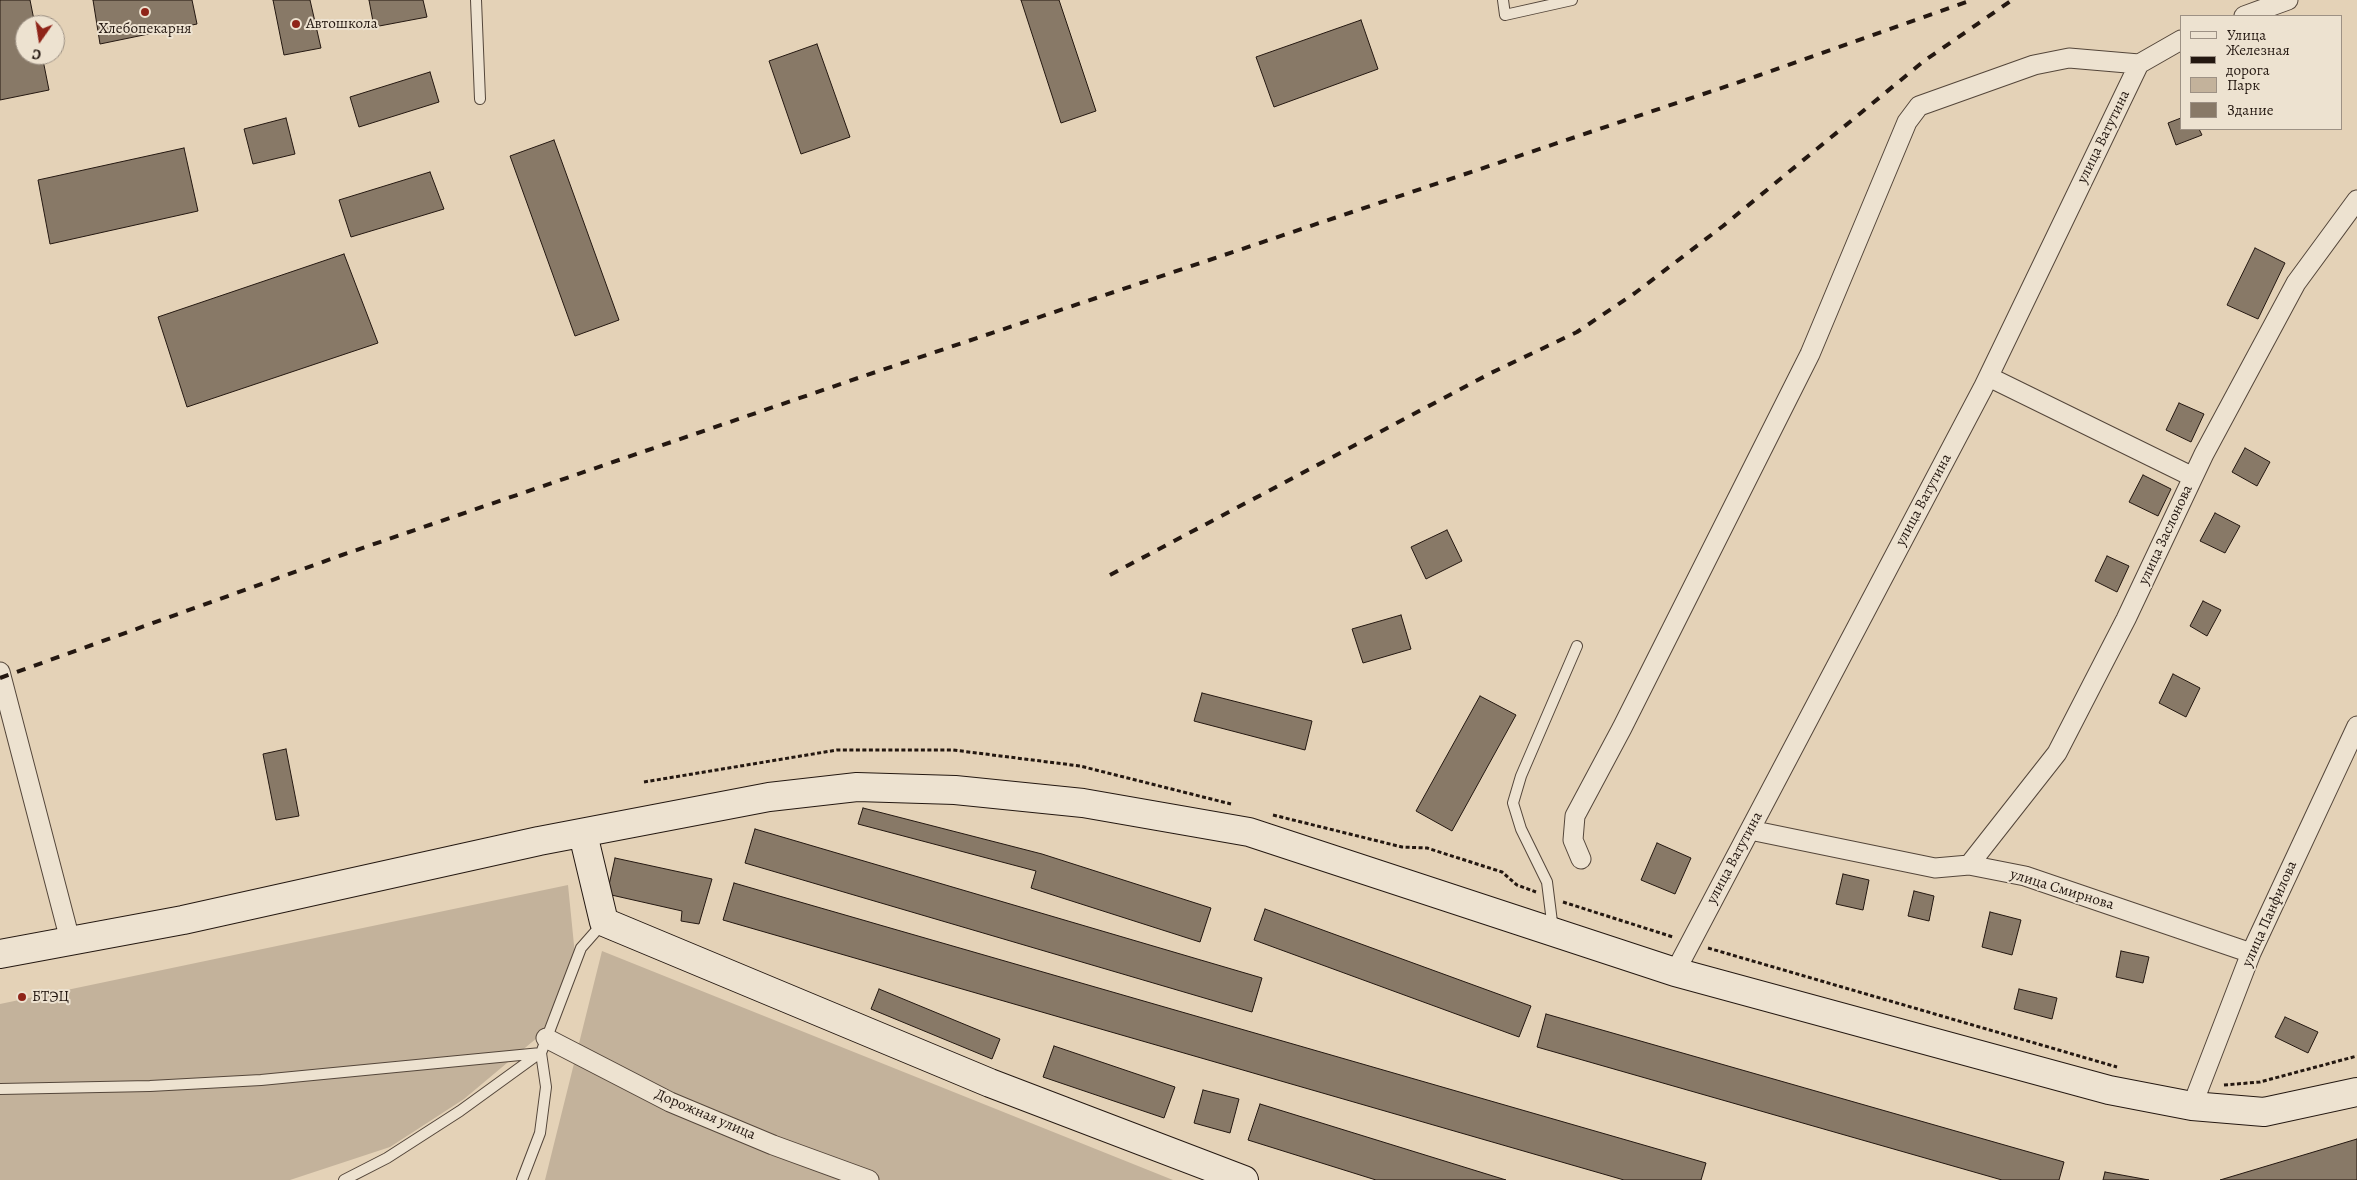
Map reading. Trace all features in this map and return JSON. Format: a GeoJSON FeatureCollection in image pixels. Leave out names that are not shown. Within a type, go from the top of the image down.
{"type":"FeatureCollection","features":[{"type":"Feature","properties":{"kind":"street"},"geometry":{"type":"LineString","coordinates":[[2247,15],[2288,0]]}},
{"type":"Feature","properties":{"kind":"street"},"geometry":{"type":"LineString","coordinates":[[1581,859],[1573,840],[1575,816],[1622,728],[1810,354],[1907,122],[1919,106],[2034,65],[2069,58],[2140,64],[2180,41]]}},
{"type":"Feature","properties":{"kind":"street","name":"улица Ватутина"},"geometry":{"type":"LineString","coordinates":[[1675,972],[1989,377],[2140,64]]}},
{"type":"Feature","properties":{"kind":"street","name":"улица Заслонова"},"geometry":{"type":"LineString","coordinates":[[1969,865],[2057,753],[2126,619],[2192,478],[2296,283],[2357,200]]}},
{"type":"Feature","properties":{"kind":"street"},"geometry":{"type":"LineString","coordinates":[[1989,377],[2192,478]]}},
{"type":"Feature","properties":{"kind":"street"},"geometry":{"type":"LineString","coordinates":[[0,672],[70,940]]}},
{"type":"Feature","properties":{"kind":"street","name":"улица Панфилова"},"geometry":{"type":"LineString","coordinates":[[2192,1106],[2251,953],[2357,726]]}},
{"type":"Feature","properties":{"kind":"street"},"geometry":{"type":"LineString","coordinates":[[0,954],[183,920],[539,841],[584,834],[769,797],[857,786],[955,790],[1073,802],[1249,832],[1675,972],[2109,1090],[2192,1106],[2264,1112],[2357,1092]]}},
{"type":"Feature","properties":{"kind":"street","name":"улица Смирнова"},"geometry":{"type":"LineString","coordinates":[[1750,830],[1935,868],[1969,865],[2025,876],[2251,953]]}},
{"type":"Feature","properties":{"kind":"street"},"geometry":{"type":"LineString","coordinates":[[584,834],[604,922],[990,1083],[1244,1180]]}},
{"type":"Feature","properties":{"kind":"street","name":"Дорожная улица"},"geometry":{"type":"LineString","coordinates":[[544,1046],[773,1145],[868,1180]]}},
{"type":"Feature","properties":{"kind":"lane"},"geometry":{"type":"LineString","coordinates":[[476,0],[480,99]]}},
{"type":"Feature","properties":{"kind":"lane"},"geometry":{"type":"LineString","coordinates":[[1503,0],[1505,16],[1572,0]]}},
{"type":"Feature","properties":{"kind":"lane"},"geometry":{"type":"LineString","coordinates":[[1554,933],[1548,882],[1521,829],[1513,803],[1521,776],[1577,646]]}},
{"type":"Feature","properties":{"kind":"lane"},"geometry":{"type":"LineString","coordinates":[[522,1180],[540,1133],[546,1087],[544,1046],[581,948],[604,922]]}},
{"type":"Feature","properties":{"kind":"lane"},"geometry":{"type":"LineString","coordinates":[[0,1089],[150,1086],[261,1080],[544,1046]]}},
{"type":"Feature","properties":{"kind":"lane"},"geometry":{"type":"LineString","coordinates":[[344,1180],[387,1158],[460,1111],[544,1046]]}},
{"type":"Feature","properties":{"kind":"green space"},"geometry":{"type":"Polygon","coordinates":[[[568,885],[577,975],[538,1037],[464,1099],[390,1147],[290,1180],[0,1180],[0,1004],[568,885]]]}},
{"type":"Feature","properties":{"kind":"green space"},"geometry":{"type":"Polygon","coordinates":[[[602,951],[1173,1180],[545,1180],[602,951]]]}},
{"type":"Feature","properties":{"kind":"building"},"geometry":{"type":"Polygon","coordinates":[[[0,0],[30,0],[33,15],[15,15],[15,65],[44,65],[49,90],[0,100],[0,0]]]}},
{"type":"Feature","properties":{"kind":"building","name":"Хлебопекарня"},"geometry":{"type":"Polygon","coordinates":[[[93,0],[192,0],[197,24],[100,44],[93,0]]]}},
{"type":"Feature","properties":{"kind":"building","name":"Автошкола"},"geometry":{"type":"Polygon","coordinates":[[[273,0],[310,0],[321,48],[284,55],[273,0]]]}},
{"type":"Feature","properties":{"kind":"building"},"geometry":{"type":"Polygon","coordinates":[[[369,0],[423,0],[427,17],[374,27],[369,0]]]}},
{"type":"Feature","properties":{"kind":"building"},"geometry":{"type":"Polygon","coordinates":[[[1021,0],[1059,0],[1096,111],[1061,123],[1021,0]]]}},
{"type":"Feature","properties":{"kind":"building"},"geometry":{"type":"Polygon","coordinates":[[[1361,20],[1378,69],[1274,107],[1256,57],[1361,20]]]}},
{"type":"Feature","properties":{"kind":"building"},"geometry":{"type":"Polygon","coordinates":[[[817,44],[850,137],[801,154],[769,61],[817,44]]]}},
{"type":"Feature","properties":{"kind":"building"},"geometry":{"type":"Polygon","coordinates":[[[430,72],[439,102],[359,127],[350,97],[430,72]]]}},
{"type":"Feature","properties":{"kind":"building"},"geometry":{"type":"Polygon","coordinates":[[[286,118],[295,154],[253,164],[244,129],[286,118]]]}},
{"type":"Feature","properties":{"kind":"building"},"geometry":{"type":"Polygon","coordinates":[[[2180,118],[2180,130],[2200,130],[2202,135],[2176,145],[2168,123],[2180,118]]]}},
{"type":"Feature","properties":{"kind":"building"},"geometry":{"type":"Polygon","coordinates":[[[554,140],[619,320],[575,336],[510,156],[554,140]]]}},
{"type":"Feature","properties":{"kind":"building"},"geometry":{"type":"Polygon","coordinates":[[[184,148],[198,211],[50,244],[38,180],[184,148]]]}},
{"type":"Feature","properties":{"kind":"building"},"geometry":{"type":"Polygon","coordinates":[[[430,172],[444,209],[351,237],[339,200],[430,172]]]}},
{"type":"Feature","properties":{"kind":"building"},"geometry":{"type":"Polygon","coordinates":[[[2255,248],[2285,263],[2258,319],[2227,305],[2255,248]]]}},
{"type":"Feature","properties":{"kind":"building"},"geometry":{"type":"Polygon","coordinates":[[[344,254],[378,343],[187,407],[158,317],[344,254]]]}},
{"type":"Feature","properties":{"kind":"building"},"geometry":{"type":"Polygon","coordinates":[[[2179,403],[2204,414],[2191,442],[2166,430],[2179,403]]]}},
{"type":"Feature","properties":{"kind":"building"},"geometry":{"type":"Polygon","coordinates":[[[2245,448],[2270,462],[2257,486],[2232,472],[2245,448]]]}},
{"type":"Feature","properties":{"kind":"building"},"geometry":{"type":"Polygon","coordinates":[[[2143,475],[2171,489],[2158,516],[2129,502],[2143,475]]]}},
{"type":"Feature","properties":{"kind":"building"},"geometry":{"type":"Polygon","coordinates":[[[2215,513],[2240,526],[2225,553],[2200,541],[2215,513]]]}},
{"type":"Feature","properties":{"kind":"building"},"geometry":{"type":"Polygon","coordinates":[[[1447,530],[1462,561],[1426,579],[1411,547],[1447,530]]]}},
{"type":"Feature","properties":{"kind":"building"},"geometry":{"type":"Polygon","coordinates":[[[2107,556],[2129,566],[2117,592],[2095,581],[2107,556]]]}},
{"type":"Feature","properties":{"kind":"building"},"geometry":{"type":"Polygon","coordinates":[[[2203,601],[2221,610],[2207,636],[2190,626],[2203,601]]]}},
{"type":"Feature","properties":{"kind":"building"},"geometry":{"type":"Polygon","coordinates":[[[1401,615],[1411,649],[1363,663],[1352,629],[1401,615]]]}},
{"type":"Feature","properties":{"kind":"building"},"geometry":{"type":"Polygon","coordinates":[[[2173,674],[2200,688],[2186,717],[2159,703],[2173,674]]]}},
{"type":"Feature","properties":{"kind":"building"},"geometry":{"type":"Polygon","coordinates":[[[1202,693],[1312,721],[1305,750],[1194,721],[1202,693]]]}},
{"type":"Feature","properties":{"kind":"building"},"geometry":{"type":"Polygon","coordinates":[[[1480,696],[1516,715],[1452,831],[1416,811],[1480,696]]]}},
{"type":"Feature","properties":{"kind":"building"},"geometry":{"type":"Polygon","coordinates":[[[286,749],[299,816],[276,820],[263,754],[286,749]]]}},
{"type":"Feature","properties":{"kind":"building"},"geometry":{"type":"Polygon","coordinates":[[[863,808],[1042,854],[1211,908],[1200,942],[1031,888],[1036,871],[858,824],[863,808]]]}},
{"type":"Feature","properties":{"kind":"building"},"geometry":{"type":"Polygon","coordinates":[[[755,829],[1262,978],[1252,1012],[745,863],[755,829]]]}},
{"type":"Feature","properties":{"kind":"building"},"geometry":{"type":"Polygon","coordinates":[[[1657,843],[1691,858],[1675,894],[1641,880],[1657,843]]]}},
{"type":"Feature","properties":{"kind":"building"},"geometry":{"type":"Polygon","coordinates":[[[615,858],[712,879],[699,924],[681,921],[682,911],[607,894],[615,858]]]}},
{"type":"Feature","properties":{"kind":"building"},"geometry":{"type":"Polygon","coordinates":[[[1843,874],[1869,880],[1863,910],[1836,904],[1843,874]]]}},
{"type":"Feature","properties":{"kind":"building"},"geometry":{"type":"Polygon","coordinates":[[[734,883],[1706,1163],[1701,1180],[1624,1180],[723,920],[734,883]]]}},
{"type":"Feature","properties":{"kind":"building"},"geometry":{"type":"Polygon","coordinates":[[[1914,891],[1934,896],[1929,921],[1908,916],[1914,891]]]}},
{"type":"Feature","properties":{"kind":"building"},"geometry":{"type":"Polygon","coordinates":[[[1265,909],[1531,1006],[1519,1037],[1254,940],[1265,909]]]}},
{"type":"Feature","properties":{"kind":"building"},"geometry":{"type":"Polygon","coordinates":[[[1990,912],[2021,920],[2012,955],[1982,947],[1990,912]]]}},
{"type":"Feature","properties":{"kind":"building"},"geometry":{"type":"Polygon","coordinates":[[[2121,951],[2149,957],[2143,983],[2116,977],[2121,951]]]}},
{"type":"Feature","properties":{"kind":"building"},"geometry":{"type":"Polygon","coordinates":[[[879,989],[1000,1039],[992,1059],[871,1009],[879,989]]]}},
{"type":"Feature","properties":{"kind":"building"},"geometry":{"type":"Polygon","coordinates":[[[2019,989],[2057,998],[2052,1019],[2014,1009],[2019,989]]]}},
{"type":"Feature","properties":{"kind":"building"},"geometry":{"type":"Polygon","coordinates":[[[1546,1014],[2064,1162],[2059,1180],[2002,1180],[1537,1047],[1546,1014]]]}},
{"type":"Feature","properties":{"kind":"building"},"geometry":{"type":"Polygon","coordinates":[[[2285,1017],[2318,1032],[2308,1053],[2275,1037],[2285,1017]]]}},
{"type":"Feature","properties":{"kind":"building"},"geometry":{"type":"Polygon","coordinates":[[[1054,1046],[1175,1087],[1164,1118],[1043,1077],[1054,1046]]]}},
{"type":"Feature","properties":{"kind":"building"},"geometry":{"type":"Polygon","coordinates":[[[1203,1090],[1239,1099],[1230,1133],[1194,1123],[1203,1090]]]}},
{"type":"Feature","properties":{"kind":"building"},"geometry":{"type":"Polygon","coordinates":[[[1260,1104],[1506,1180],[1376,1180],[1248,1140],[1260,1104]]]}},
{"type":"Feature","properties":{"kind":"building"},"geometry":{"type":"Polygon","coordinates":[[[2357,1139],[2357,1180],[2220,1180],[2357,1139]]]}},
{"type":"Feature","properties":{"kind":"building"},"geometry":{"type":"Polygon","coordinates":[[[2105,1172],[2149,1180],[2103,1180],[2105,1172]]]}},
{"type":"Feature","properties":{"kind":"railway"},"geometry":{"type":"LineString","coordinates":[[0,678],[342,555],[861,377],[1757,76],[1972,0]]}},
{"type":"Feature","properties":{"kind":"railway"},"geometry":{"type":"LineString","coordinates":[[1110,575],[1491,373],[1577,332],[1635,293],[1723,226],[1924,61],[2012,0]]}},
{"type":"Feature","properties":{"kind":"place","name":"Хлебопекарня"},"geometry":{"type":"Point","coordinates":[145,12]}},
{"type":"Feature","properties":{"kind":"place","name":"Автошкола"},"geometry":{"type":"Point","coordinates":[296,24]}},
{"type":"Feature","properties":{"kind":"place","name":"БТЭЦ"},"geometry":{"type":"Point","coordinates":[22,997]}}]}
